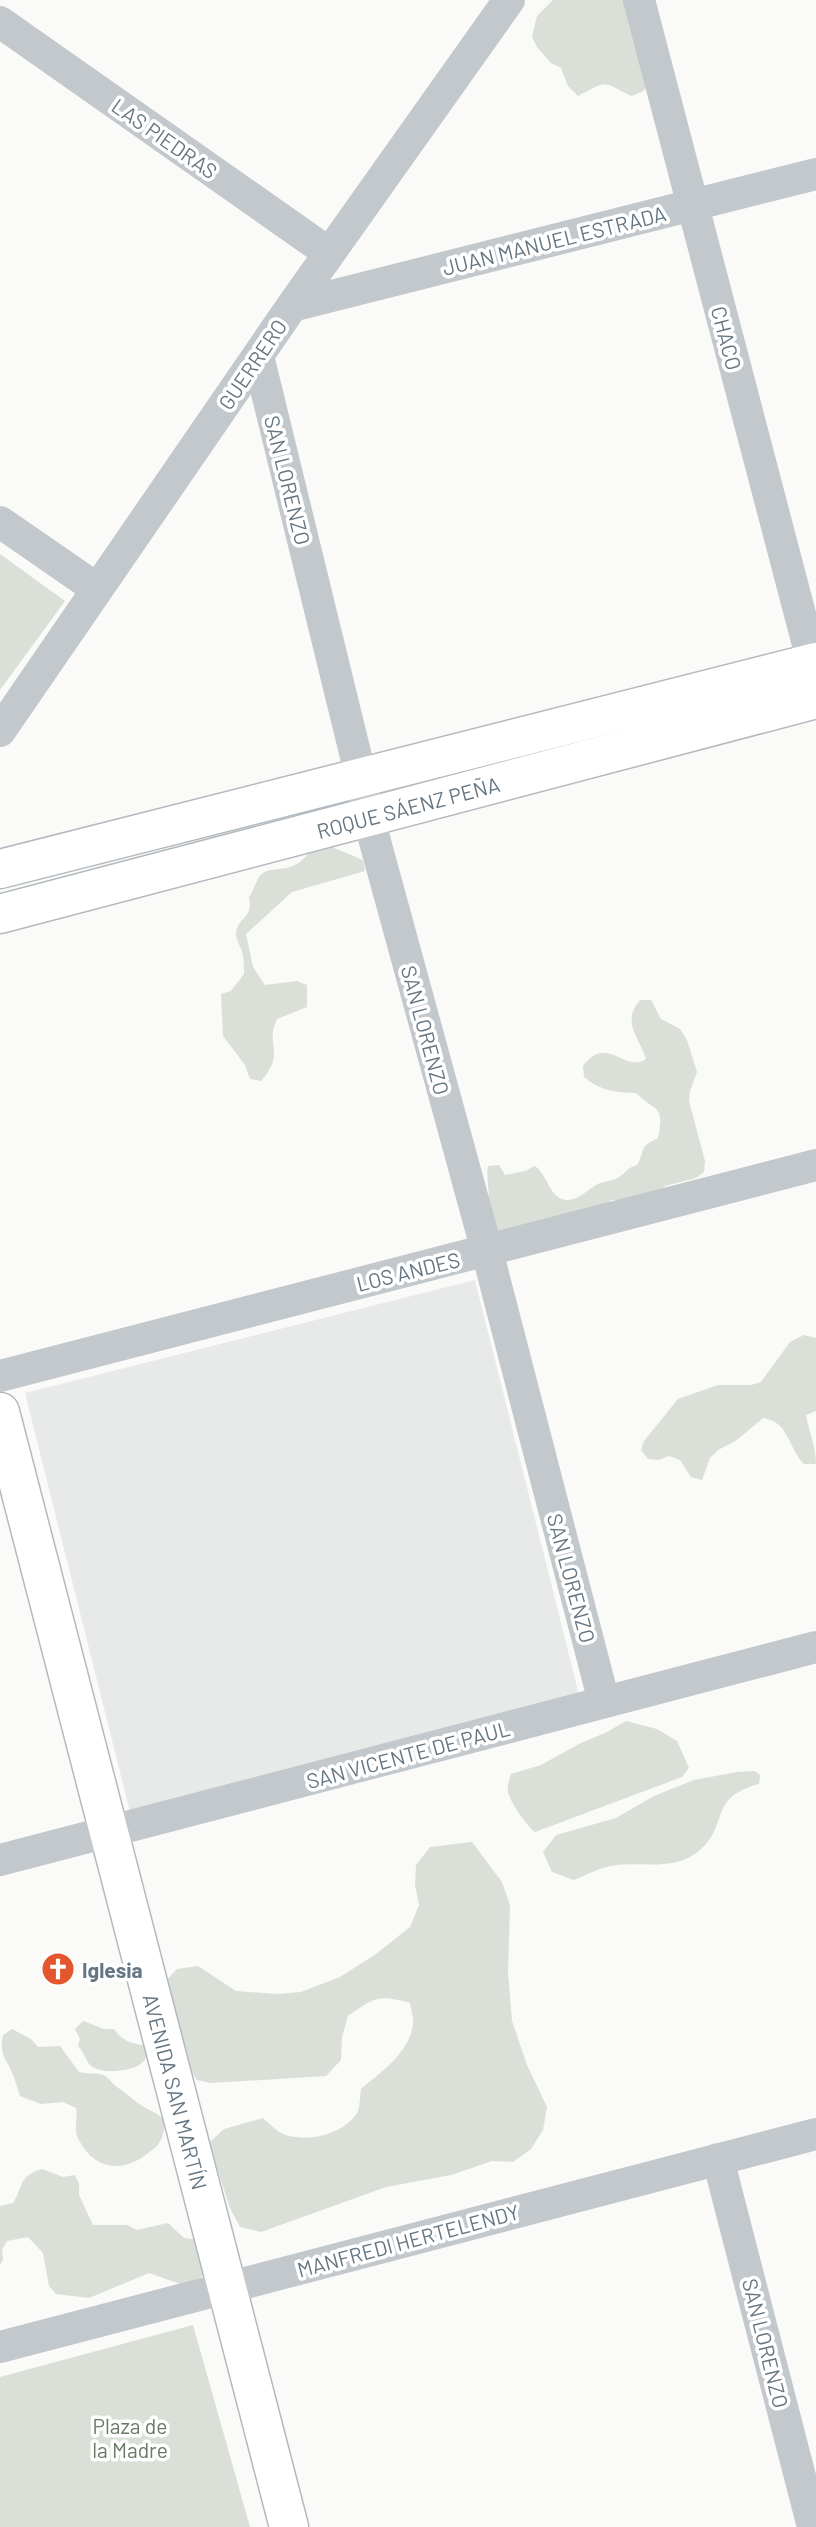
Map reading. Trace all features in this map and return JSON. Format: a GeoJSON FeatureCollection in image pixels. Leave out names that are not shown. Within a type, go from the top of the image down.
{"type":"FeatureCollection","features":[{"type":"Feature","properties":{"kind":"street","name":"GUERRERO"},"geometry":{"type":"LineString","coordinates":[[0,732],[292,306],[509,0]]}},
{"type":"Feature","properties":{"kind":"street","name":"CHACO"},"geometry":{"type":"LineString","coordinates":[[639,0],[815,675]]}},
{"type":"Feature","properties":{"kind":"street","name":"LAS PIEDRAS"},"geometry":{"type":"LineString","coordinates":[[0,22],[330,253]]}},
{"type":"Feature","properties":{"kind":"street","name":"JUAN MANUEL ESTRADA"},"geometry":{"type":"LineString","coordinates":[[292,306],[816,174]]}},
{"type":"Feature","properties":{"kind":"street","name":"SAN LORENZO"},"geometry":{"type":"LineString","coordinates":[[258,356],[368,816],[604,1702]]}},
{"type":"Feature","properties":{"kind":"street"},"geometry":{"type":"LineString","coordinates":[[0,522],[97,589]]}},
{"type":"Feature","properties":{"kind":"street","name":"ROQUE SÁENZ PEÑA"},"geometry":{"type":"LineString","coordinates":[[0,869],[361,778],[815,675]]}},
{"type":"Feature","properties":{"kind":"street","name":"ROQUE SÁENZ PEÑA"},"geometry":{"type":"LineString","coordinates":[[0,914],[368,816],[815,675]]}},
{"type":"Feature","properties":{"kind":"street","name":"LOS ANDES"},"geometry":{"type":"LineString","coordinates":[[0,1376],[816,1165]]}},
{"type":"Feature","properties":{"kind":"street","name":"AVENIDA SAN MARTÍN"},"geometry":{"type":"LineString","coordinates":[[0,1412],[289,2527]]}},
{"type":"Feature","properties":{"kind":"street","name":"SAN VICENTE DE PAUL"},"geometry":{"type":"LineString","coordinates":[[0,1860],[816,1647]]}},
{"type":"Feature","properties":{"kind":"street","name":"MANFREDI HERTELENDY"},"geometry":{"type":"LineString","coordinates":[[0,2347],[816,2134]]}},
{"type":"Feature","properties":{"kind":"street","name":"SAN LORENZO"},"geometry":{"type":"LineString","coordinates":[[718,2159],[813,2527]]}},
{"type":"Feature","properties":{"kind":"shaded area"},"geometry":{"type":"Polygon","coordinates":[[[475,1280],[580,1699],[130,1812],[25,1393],[475,1280]]]}},
{"type":"Feature","properties":{"kind":"green space"},"geometry":{"type":"Polygon","coordinates":[[[553,0],[631,0],[649,85],[642,92],[631,96],[606,84],[578,96],[568,86],[561,68],[551,63],[532,37],[537,16],[553,0]]]}},
{"type":"Feature","properties":{"kind":"green space"},"geometry":{"type":"Polygon","coordinates":[[[0,554],[65,601],[0,690],[0,554]]]}},
{"type":"Feature","properties":{"kind":"green space"},"geometry":{"type":"Polygon","coordinates":[[[322,846],[332,847],[363,860],[365,871],[292,892],[246,934],[253,967],[265,985],[297,981],[307,985],[307,1007],[277,1019],[273,1036],[273,1062],[269,1071],[261,1081],[250,1079],[245,1065],[223,1036],[221,994],[231,991],[244,974],[243,954],[236,936],[237,928],[249,910],[249,897],[261,875],[267,871],[295,865],[322,846]]]}},
{"type":"Feature","properties":{"kind":"green space"},"geometry":{"type":"Polygon","coordinates":[[[640,1000],[651,1000],[661,1019],[680,1029],[687,1040],[697,1072],[689,1101],[705,1161],[704,1172],[696,1178],[665,1186],[651,1201],[611,1200],[604,1208],[501,1234],[491,1231],[485,1209],[488,1198],[488,1166],[499,1165],[505,1175],[535,1166],[558,1197],[569,1200],[598,1184],[617,1178],[637,1165],[645,1147],[658,1138],[660,1119],[654,1107],[636,1093],[608,1090],[584,1077],[583,1066],[600,1053],[608,1053],[630,1062],[646,1059],[632,1023],[632,1016],[640,1000]]]}},
{"type":"Feature","properties":{"kind":"green space"},"geometry":{"type":"Polygon","coordinates":[[[804,1335],[816,1338],[816,1411],[806,1415],[816,1464],[804,1464],[778,1424],[763,1418],[710,1458],[702,1480],[691,1477],[680,1460],[669,1456],[659,1460],[648,1459],[641,1450],[644,1441],[678,1399],[718,1385],[751,1385],[761,1382],[790,1342],[804,1335]]]}},
{"type":"Feature","properties":{"kind":"green space"},"geometry":{"type":"Polygon","coordinates":[[[626,1721],[657,1729],[677,1741],[689,1768],[682,1777],[535,1832],[519,1814],[509,1796],[511,1774],[541,1765],[626,1721]]]}},
{"type":"Feature","properties":{"kind":"green space"},"geometry":{"type":"Polygon","coordinates":[[[755,1771],[760,1775],[759,1784],[732,1797],[725,1804],[709,1840],[691,1857],[681,1861],[610,1866],[574,1880],[552,1872],[543,1852],[556,1835],[616,1818],[654,1796],[694,1780],[755,1771]]]}},
{"type":"Feature","properties":{"kind":"green space"},"geometry":{"type":"Polygon","coordinates":[[[472,1842],[502,1882],[510,1905],[508,1973],[512,2021],[527,2065],[547,2107],[543,2130],[531,2149],[513,2162],[492,2161],[451,2175],[386,2187],[261,2232],[240,2227],[230,2208],[209,2143],[224,2129],[263,2118],[281,2133],[301,2138],[323,2135],[344,2126],[358,2111],[361,2089],[393,2061],[406,2044],[413,2025],[410,2003],[377,1999],[348,2016],[342,2037],[341,2060],[326,2076],[211,2083],[197,2080],[177,2051],[161,1986],[177,1969],[198,1966],[236,1991],[278,1994],[301,1992],[340,1977],[376,1954],[410,1927],[419,1905],[415,1885],[416,1865],[430,1847],[472,1842]]]}},
{"type":"Feature","properties":{"kind":"green space"},"geometry":{"type":"Polygon","coordinates":[[[83,2021],[104,2029],[114,2029],[126,2040],[152,2047],[144,2061],[134,2067],[114,2071],[94,2068],[78,2046],[80,2039],[75,2029],[83,2021]]]}},
{"type":"Feature","properties":{"kind":"green space"},"geometry":{"type":"Polygon","coordinates":[[[12,2029],[31,2039],[38,2047],[60,2046],[79,2072],[106,2076],[139,2104],[160,2116],[166,2122],[158,2144],[138,2160],[128,2164],[109,2165],[92,2158],[77,2136],[76,2108],[63,2102],[41,2104],[20,2096],[2,2050],[3,2035],[12,2029]]]}},
{"type":"Feature","properties":{"kind":"green space"},"geometry":{"type":"Polygon","coordinates":[[[42,2169],[63,2177],[75,2175],[79,2184],[79,2195],[93,2225],[127,2225],[137,2230],[168,2223],[184,2238],[193,2239],[202,2245],[205,2267],[202,2277],[183,2285],[149,2273],[89,2298],[56,2294],[49,2286],[43,2253],[28,2237],[7,2241],[2,2250],[3,2260],[0,2265],[0,2206],[13,2203],[25,2178],[42,2169]]]}},
{"type":"Feature","properties":{"kind":"green space","name":"Plaza de la Madre"},"geometry":{"type":"Polygon","coordinates":[[[193,2325],[250,2527],[0,2527],[0,2377],[193,2325]]]}},
{"type":"Feature","properties":{"kind":"place","name":"Iglesia"},"geometry":{"type":"Point","coordinates":[58,1969]}}]}
